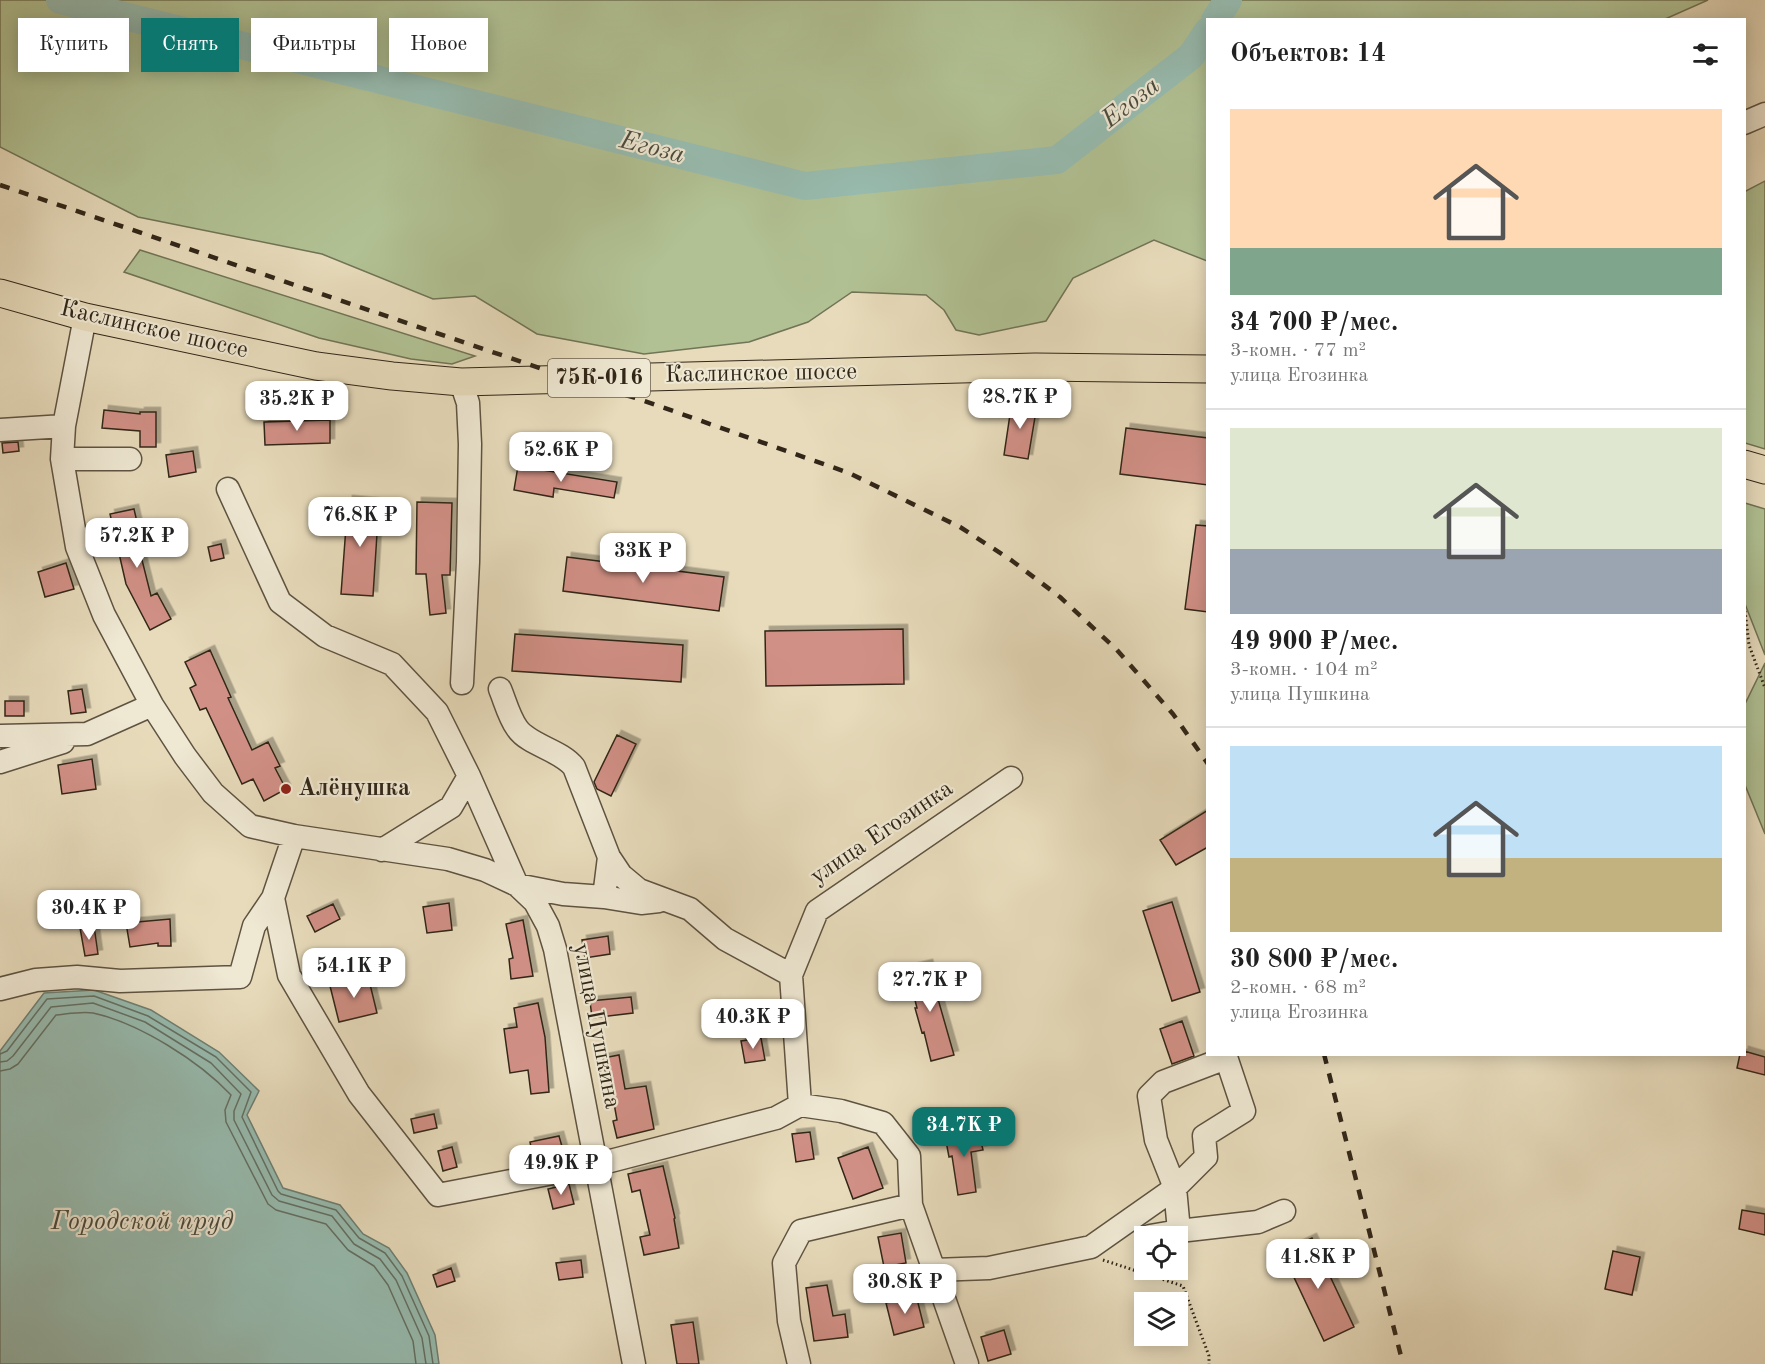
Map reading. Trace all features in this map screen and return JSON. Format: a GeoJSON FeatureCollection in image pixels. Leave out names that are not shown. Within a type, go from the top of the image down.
{"type":"FeatureCollection","features":[{"type":"Feature","properties":{"kind":"main road","name":"Каслинское шоссе"},"geometry":{"type":"LineString","coordinates":[[0,293],[85,317],[316,366],[461,382],[1035,367],[1206,369]]}},
{"type":"Feature","properties":{"kind":"main road"},"geometry":{"type":"LineString","coordinates":[[1746,465],[1765,470]]}},
{"type":"Feature","properties":{"kind":"street"},"geometry":{"type":"LineString","coordinates":[[1746,122],[1765,114]]}},
{"type":"Feature","properties":{"kind":"street"},"geometry":{"type":"LineString","coordinates":[[85,317],[64,426],[62,459],[77,547],[104,615],[152,705],[185,756],[213,793],[250,826],[294,836],[448,859],[485,870],[517,885],[563,894],[641,903],[668,900]]}},
{"type":"Feature","properties":{"kind":"street"},"geometry":{"type":"LineString","coordinates":[[461,382],[468,403],[470,444],[468,562],[462,683]]}},
{"type":"Feature","properties":{"kind":"street"},"geometry":{"type":"LineString","coordinates":[[0,430],[64,426]]}},
{"type":"Feature","properties":{"kind":"street"},"geometry":{"type":"LineString","coordinates":[[62,459],[130,459]]}},
{"type":"Feature","properties":{"kind":"street"},"geometry":{"type":"LineString","coordinates":[[228,489],[280,602],[325,636],[392,664],[437,712],[469,776],[517,885]]}},
{"type":"Feature","properties":{"kind":"street"},"geometry":{"type":"LineString","coordinates":[[500,689],[517,729],[546,749],[567,758],[574,767],[609,857],[621,875],[639,890],[690,909],[725,939],[791,975]]}},
{"type":"Feature","properties":{"kind":"street"},"geometry":{"type":"LineString","coordinates":[[0,762],[87,734],[152,705]]}},
{"type":"Feature","properties":{"kind":"street"},"geometry":{"type":"LineString","coordinates":[[0,736],[87,734]]}},
{"type":"Feature","properties":{"kind":"street"},"geometry":{"type":"LineString","coordinates":[[382,850],[451,807],[469,776]]}},
{"type":"Feature","properties":{"kind":"street","name":"улица Егозинка"},"geometry":{"type":"LineString","coordinates":[[800,1105],[791,975],[817,911],[1011,778]]}},
{"type":"Feature","properties":{"kind":"street"},"geometry":{"type":"LineString","coordinates":[[0,989],[36,980],[77,977],[120,981],[240,977],[254,926],[273,898],[294,836]]}},
{"type":"Feature","properties":{"kind":"street"},"geometry":{"type":"LineString","coordinates":[[604,897],[609,857]]}},
{"type":"Feature","properties":{"kind":"street","name":"улица Пушкина"},"geometry":{"type":"LineString","coordinates":[[517,885],[535,902],[548,926],[555,949],[634,1364]]}},
{"type":"Feature","properties":{"kind":"street"},"geometry":{"type":"LineString","coordinates":[[273,898],[289,975],[358,1094],[438,1195],[595,1165],[776,1118],[800,1105],[841,1111],[883,1123],[909,1156],[911,1205],[967,1364]]}},
{"type":"Feature","properties":{"kind":"street"},"geometry":{"type":"LineString","coordinates":[[1083,1249],[1175,1188],[1206,1157],[1204,1136],[1244,1111],[1226,1056],[1163,1082],[1149,1096],[1156,1140],[1175,1188],[1179,1226]]}},
{"type":"Feature","properties":{"kind":"street"},"geometry":{"type":"LineString","coordinates":[[799,1364],[789,1321],[784,1263],[801,1231],[911,1205]]}},
{"type":"Feature","properties":{"kind":"street"},"geometry":{"type":"LineString","coordinates":[[1188,1230],[1258,1222],[1284,1211]]}},
{"type":"Feature","properties":{"kind":"street"},"geometry":{"type":"LineString","coordinates":[[934,1270],[989,1268],[1134,1239]]}},
{"type":"Feature","properties":{"kind":"path"},"geometry":{"type":"LineString","coordinates":[[1746,619],[1749,645],[1765,688]]}},
{"type":"Feature","properties":{"kind":"path"},"geometry":{"type":"LineString","coordinates":[[1083,1249],[1183,1286],[1209,1356],[1209,1364]]}},
{"type":"Feature","properties":{"kind":"green space"},"geometry":{"type":"Polygon","coordinates":[[[0,0],[1708,0],[1668,18],[1206,18],[1206,261],[1154,240],[1073,278],[1046,321],[979,335],[956,330],[944,310],[926,295],[852,292],[808,322],[749,342],[644,354],[537,334],[475,296],[433,299],[322,254],[138,217],[0,147],[0,0]]]}},
{"type":"Feature","properties":{"kind":"green space"},"geometry":{"type":"Polygon","coordinates":[[[1765,181],[1765,449],[1746,443],[1746,191],[1765,181]]]}},
{"type":"Feature","properties":{"kind":"green space"},"geometry":{"type":"Polygon","coordinates":[[[140,250],[475,356],[452,364],[411,359],[319,338],[124,272],[140,250]]]}},
{"type":"Feature","properties":{"kind":"green space"},"geometry":{"type":"Polygon","coordinates":[[[1746,503],[1765,509],[1765,655],[1746,607],[1746,503]]]}},
{"type":"Feature","properties":{"kind":"green space"},"geometry":{"type":"Polygon","coordinates":[[[1765,663],[1765,834],[1746,787],[1746,702],[1765,663]]]}},
{"type":"Feature","properties":{"kind":"water","name":"Городской пруд"},"geometry":{"type":"Polygon","coordinates":[[[94,990],[151,1010],[219,1052],[259,1091],[247,1115],[283,1188],[340,1205],[363,1234],[389,1248],[407,1273],[435,1335],[439,1364],[0,1364],[0,1051],[44,993],[94,990]]]}},
{"type":"Feature","properties":{"kind":"building"},"geometry":{"type":"Polygon","coordinates":[[[1012,401],[1037,405],[1028,459],[1004,455],[1012,401]]]}},
{"type":"Feature","properties":{"kind":"building"},"geometry":{"type":"Polygon","coordinates":[[[104,410],[140,414],[140,412],[156,412],[156,447],[140,447],[140,431],[102,428],[104,410]]]}},
{"type":"Feature","properties":{"kind":"building"},"geometry":{"type":"Polygon","coordinates":[[[330,420],[330,443],[265,445],[264,422],[330,420]]]}},
{"type":"Feature","properties":{"kind":"building"},"geometry":{"type":"Polygon","coordinates":[[[1126,428],[1206,438],[1206,485],[1120,474],[1126,428]]]}},
{"type":"Feature","properties":{"kind":"building"},"geometry":{"type":"Polygon","coordinates":[[[18,442],[19,451],[3,453],[2,443],[18,442]]]}},
{"type":"Feature","properties":{"kind":"building"},"geometry":{"type":"Polygon","coordinates":[[[193,451],[196,472],[169,477],[166,455],[193,451]]]}},
{"type":"Feature","properties":{"kind":"building"},"geometry":{"type":"Polygon","coordinates":[[[518,466],[617,482],[614,498],[554,488],[553,497],[514,490],[518,466]]]}},
{"type":"Feature","properties":{"kind":"building"},"geometry":{"type":"Polygon","coordinates":[[[348,500],[379,503],[373,596],[341,594],[348,500]]]}},
{"type":"Feature","properties":{"kind":"building"},"geometry":{"type":"Polygon","coordinates":[[[417,502],[452,503],[450,575],[442,575],[446,613],[430,615],[426,574],[416,574],[417,502]]]}},
{"type":"Feature","properties":{"kind":"building"},"geometry":{"type":"Polygon","coordinates":[[[134,509],[140,535],[136,536],[151,596],[157,593],[171,619],[150,630],[126,584],[110,514],[134,509]]]}},
{"type":"Feature","properties":{"kind":"building"},"geometry":{"type":"Polygon","coordinates":[[[1196,525],[1206,526],[1206,612],[1185,609],[1196,525]]]}},
{"type":"Feature","properties":{"kind":"building"},"geometry":{"type":"Polygon","coordinates":[[[221,544],[224,558],[211,561],[208,547],[221,544]]]}},
{"type":"Feature","properties":{"kind":"building"},"geometry":{"type":"Polygon","coordinates":[[[567,557],[724,577],[719,611],[563,591],[567,557]]]}},
{"type":"Feature","properties":{"kind":"building"},"geometry":{"type":"Polygon","coordinates":[[[66,563],[74,589],[45,597],[38,572],[66,563]]]}},
{"type":"Feature","properties":{"kind":"building"},"geometry":{"type":"Polygon","coordinates":[[[903,629],[904,684],[766,686],[765,631],[903,629]]]}},
{"type":"Feature","properties":{"kind":"building"},"geometry":{"type":"Polygon","coordinates":[[[515,634],[683,645],[681,682],[512,671],[515,634]]]}},
{"type":"Feature","properties":{"kind":"building"},"geometry":{"type":"Polygon","coordinates":[[[210,650],[231,697],[228,698],[252,750],[268,742],[280,766],[275,768],[286,789],[264,801],[253,779],[242,784],[206,708],[200,710],[190,688],[196,685],[185,662],[210,650]]]}},
{"type":"Feature","properties":{"kind":"building"},"geometry":{"type":"Polygon","coordinates":[[[82,689],[86,712],[71,714],[68,691],[82,689]]]}},
{"type":"Feature","properties":{"kind":"building"},"geometry":{"type":"Polygon","coordinates":[[[5,701],[24,701],[24,716],[5,716],[5,701]]]}},
{"type":"Feature","properties":{"kind":"building"},"geometry":{"type":"Polygon","coordinates":[[[617,735],[636,744],[611,796],[597,789],[594,782],[617,735]]]}},
{"type":"Feature","properties":{"kind":"building"},"geometry":{"type":"Polygon","coordinates":[[[92,759],[96,789],[62,794],[58,765],[92,759]]]}},
{"type":"Feature","properties":{"kind":"building"},"geometry":{"type":"Polygon","coordinates":[[[1206,811],[1206,848],[1176,865],[1160,840],[1206,811]]]}},
{"type":"Feature","properties":{"kind":"building"},"geometry":{"type":"Polygon","coordinates":[[[1172,902],[1200,992],[1172,1001],[1143,911],[1172,902]]]}},
{"type":"Feature","properties":{"kind":"building"},"geometry":{"type":"Polygon","coordinates":[[[449,903],[452,930],[427,933],[423,907],[449,903]]]}},
{"type":"Feature","properties":{"kind":"building"},"geometry":{"type":"Polygon","coordinates":[[[333,904],[340,919],[315,932],[307,916],[333,904]]]}},
{"type":"Feature","properties":{"kind":"building"},"geometry":{"type":"Polygon","coordinates":[[[170,919],[171,946],[158,946],[158,943],[130,947],[126,923],[170,919]]]}},
{"type":"Feature","properties":{"kind":"building"},"geometry":{"type":"Polygon","coordinates":[[[523,920],[533,976],[511,979],[509,959],[513,958],[506,924],[523,920]]]}},
{"type":"Feature","properties":{"kind":"building"},"geometry":{"type":"Polygon","coordinates":[[[94,926],[98,954],[85,956],[80,928],[94,926]]]}},
{"type":"Feature","properties":{"kind":"building"},"geometry":{"type":"Polygon","coordinates":[[[608,936],[610,954],[585,958],[582,940],[608,936]]]}},
{"type":"Feature","properties":{"kind":"building"},"geometry":{"type":"Polygon","coordinates":[[[928,964],[954,1055],[931,1061],[915,1008],[917,1008],[907,969],[928,964]]]}},
{"type":"Feature","properties":{"kind":"building"},"geometry":{"type":"Polygon","coordinates":[[[368,976],[377,1013],[339,1022],[330,986],[368,976]]]}},
{"type":"Feature","properties":{"kind":"building"},"geometry":{"type":"Polygon","coordinates":[[[631,997],[633,1013],[592,1018],[590,1001],[631,997]]]}},
{"type":"Feature","properties":{"kind":"building"},"geometry":{"type":"Polygon","coordinates":[[[538,1003],[545,1037],[549,1092],[531,1094],[528,1070],[510,1073],[504,1029],[517,1027],[514,1008],[538,1003]]]}},
{"type":"Feature","properties":{"kind":"building"},"geometry":{"type":"Polygon","coordinates":[[[1182,1021],[1194,1056],[1172,1064],[1160,1029],[1182,1021]]]}},
{"type":"Feature","properties":{"kind":"building"},"geometry":{"type":"Polygon","coordinates":[[[761,1038],[765,1060],[745,1063],[741,1041],[761,1038]]]}},
{"type":"Feature","properties":{"kind":"building"},"geometry":{"type":"Polygon","coordinates":[[[1746,1052],[1765,1057],[1765,1075],[1737,1068],[1740,1056],[1746,1056],[1746,1052]]]}},
{"type":"Feature","properties":{"kind":"building"},"geometry":{"type":"Polygon","coordinates":[[[619,1055],[625,1089],[646,1086],[654,1129],[617,1138],[613,1121],[617,1120],[603,1058],[619,1055]]]}},
{"type":"Feature","properties":{"kind":"building"},"geometry":{"type":"Polygon","coordinates":[[[434,1114],[437,1128],[414,1133],[411,1119],[434,1114]]]}},
{"type":"Feature","properties":{"kind":"building"},"geometry":{"type":"Polygon","coordinates":[[[978,1129],[983,1150],[971,1152],[976,1192],[958,1195],[952,1156],[949,1157],[945,1136],[978,1129]]]}},
{"type":"Feature","properties":{"kind":"building"},"geometry":{"type":"Polygon","coordinates":[[[810,1132],[814,1159],[796,1162],[792,1134],[810,1132]]]}},
{"type":"Feature","properties":{"kind":"building"},"geometry":{"type":"Polygon","coordinates":[[[559,1136],[563,1150],[533,1157],[530,1142],[559,1136]]]}},
{"type":"Feature","properties":{"kind":"building"},"geometry":{"type":"Polygon","coordinates":[[[452,1147],[457,1167],[443,1171],[438,1151],[452,1147]]]}},
{"type":"Feature","properties":{"kind":"building"},"geometry":{"type":"Polygon","coordinates":[[[868,1147],[883,1188],[853,1199],[838,1158],[868,1147]]]}},
{"type":"Feature","properties":{"kind":"building"},"geometry":{"type":"Polygon","coordinates":[[[663,1166],[675,1218],[679,1248],[644,1255],[640,1237],[650,1235],[640,1190],[632,1192],[628,1174],[663,1166]]]}},
{"type":"Feature","properties":{"kind":"building"},"geometry":{"type":"Polygon","coordinates":[[[569,1184],[574,1204],[553,1209],[548,1189],[569,1184]]]}},
{"type":"Feature","properties":{"kind":"building"},"geometry":{"type":"Polygon","coordinates":[[[1742,1210],[1765,1214],[1765,1235],[1739,1229],[1742,1210]]]}},
{"type":"Feature","properties":{"kind":"building"},"geometry":{"type":"Polygon","coordinates":[[[901,1233],[906,1263],[884,1267],[878,1237],[901,1233]]]}},
{"type":"Feature","properties":{"kind":"building"},"geometry":{"type":"Polygon","coordinates":[[[1312,1238],[1354,1327],[1324,1341],[1282,1252],[1312,1238]]]}},
{"type":"Feature","properties":{"kind":"building"},"geometry":{"type":"Polygon","coordinates":[[[1613,1251],[1640,1257],[1632,1295],[1605,1289],[1613,1251]]]}},
{"type":"Feature","properties":{"kind":"building"},"geometry":{"type":"Polygon","coordinates":[[[581,1260],[583,1277],[559,1280],[556,1263],[581,1260]]]}},
{"type":"Feature","properties":{"kind":"building"},"geometry":{"type":"Polygon","coordinates":[[[451,1268],[455,1281],[437,1287],[433,1275],[451,1268]]]}},
{"type":"Feature","properties":{"kind":"building"},"geometry":{"type":"Polygon","coordinates":[[[827,1285],[833,1316],[845,1314],[848,1337],[814,1341],[806,1288],[827,1285]]]}},
{"type":"Feature","properties":{"kind":"building"},"geometry":{"type":"Polygon","coordinates":[[[916,1295],[924,1327],[894,1335],[886,1303],[916,1295]]]}},
{"type":"Feature","properties":{"kind":"building"},"geometry":{"type":"Polygon","coordinates":[[[693,1322],[699,1364],[677,1364],[671,1325],[693,1322]]]}},
{"type":"Feature","properties":{"kind":"building"},"geometry":{"type":"Polygon","coordinates":[[[1004,1330],[1011,1354],[988,1361],[981,1337],[1004,1330]]]}},
{"type":"Feature","properties":{"kind":"waterway","name":"Егоза"},"geometry":{"type":"LineString","coordinates":[[60,0],[805,186],[1057,160],[1191,56],[1206,34]]}},
{"type":"Feature","properties":{"kind":"waterway","name":"Егоза"},"geometry":{"type":"LineString","coordinates":[[1216,18],[1228,0]]}},
{"type":"Feature","properties":{"kind":"railway"},"geometry":{"type":"LineString","coordinates":[[0,185],[572,379],[639,399],[849,473],[960,527],[1011,560],[1060,597],[1117,650],[1173,714],[1206,761]]}},
{"type":"Feature","properties":{"kind":"railway"},"geometry":{"type":"LineString","coordinates":[[1325,1056],[1403,1364]]}},
{"type":"Feature","properties":{"kind":"place","name":"Алёнушка"},"geometry":{"type":"Point","coordinates":[286,789]}}]}
